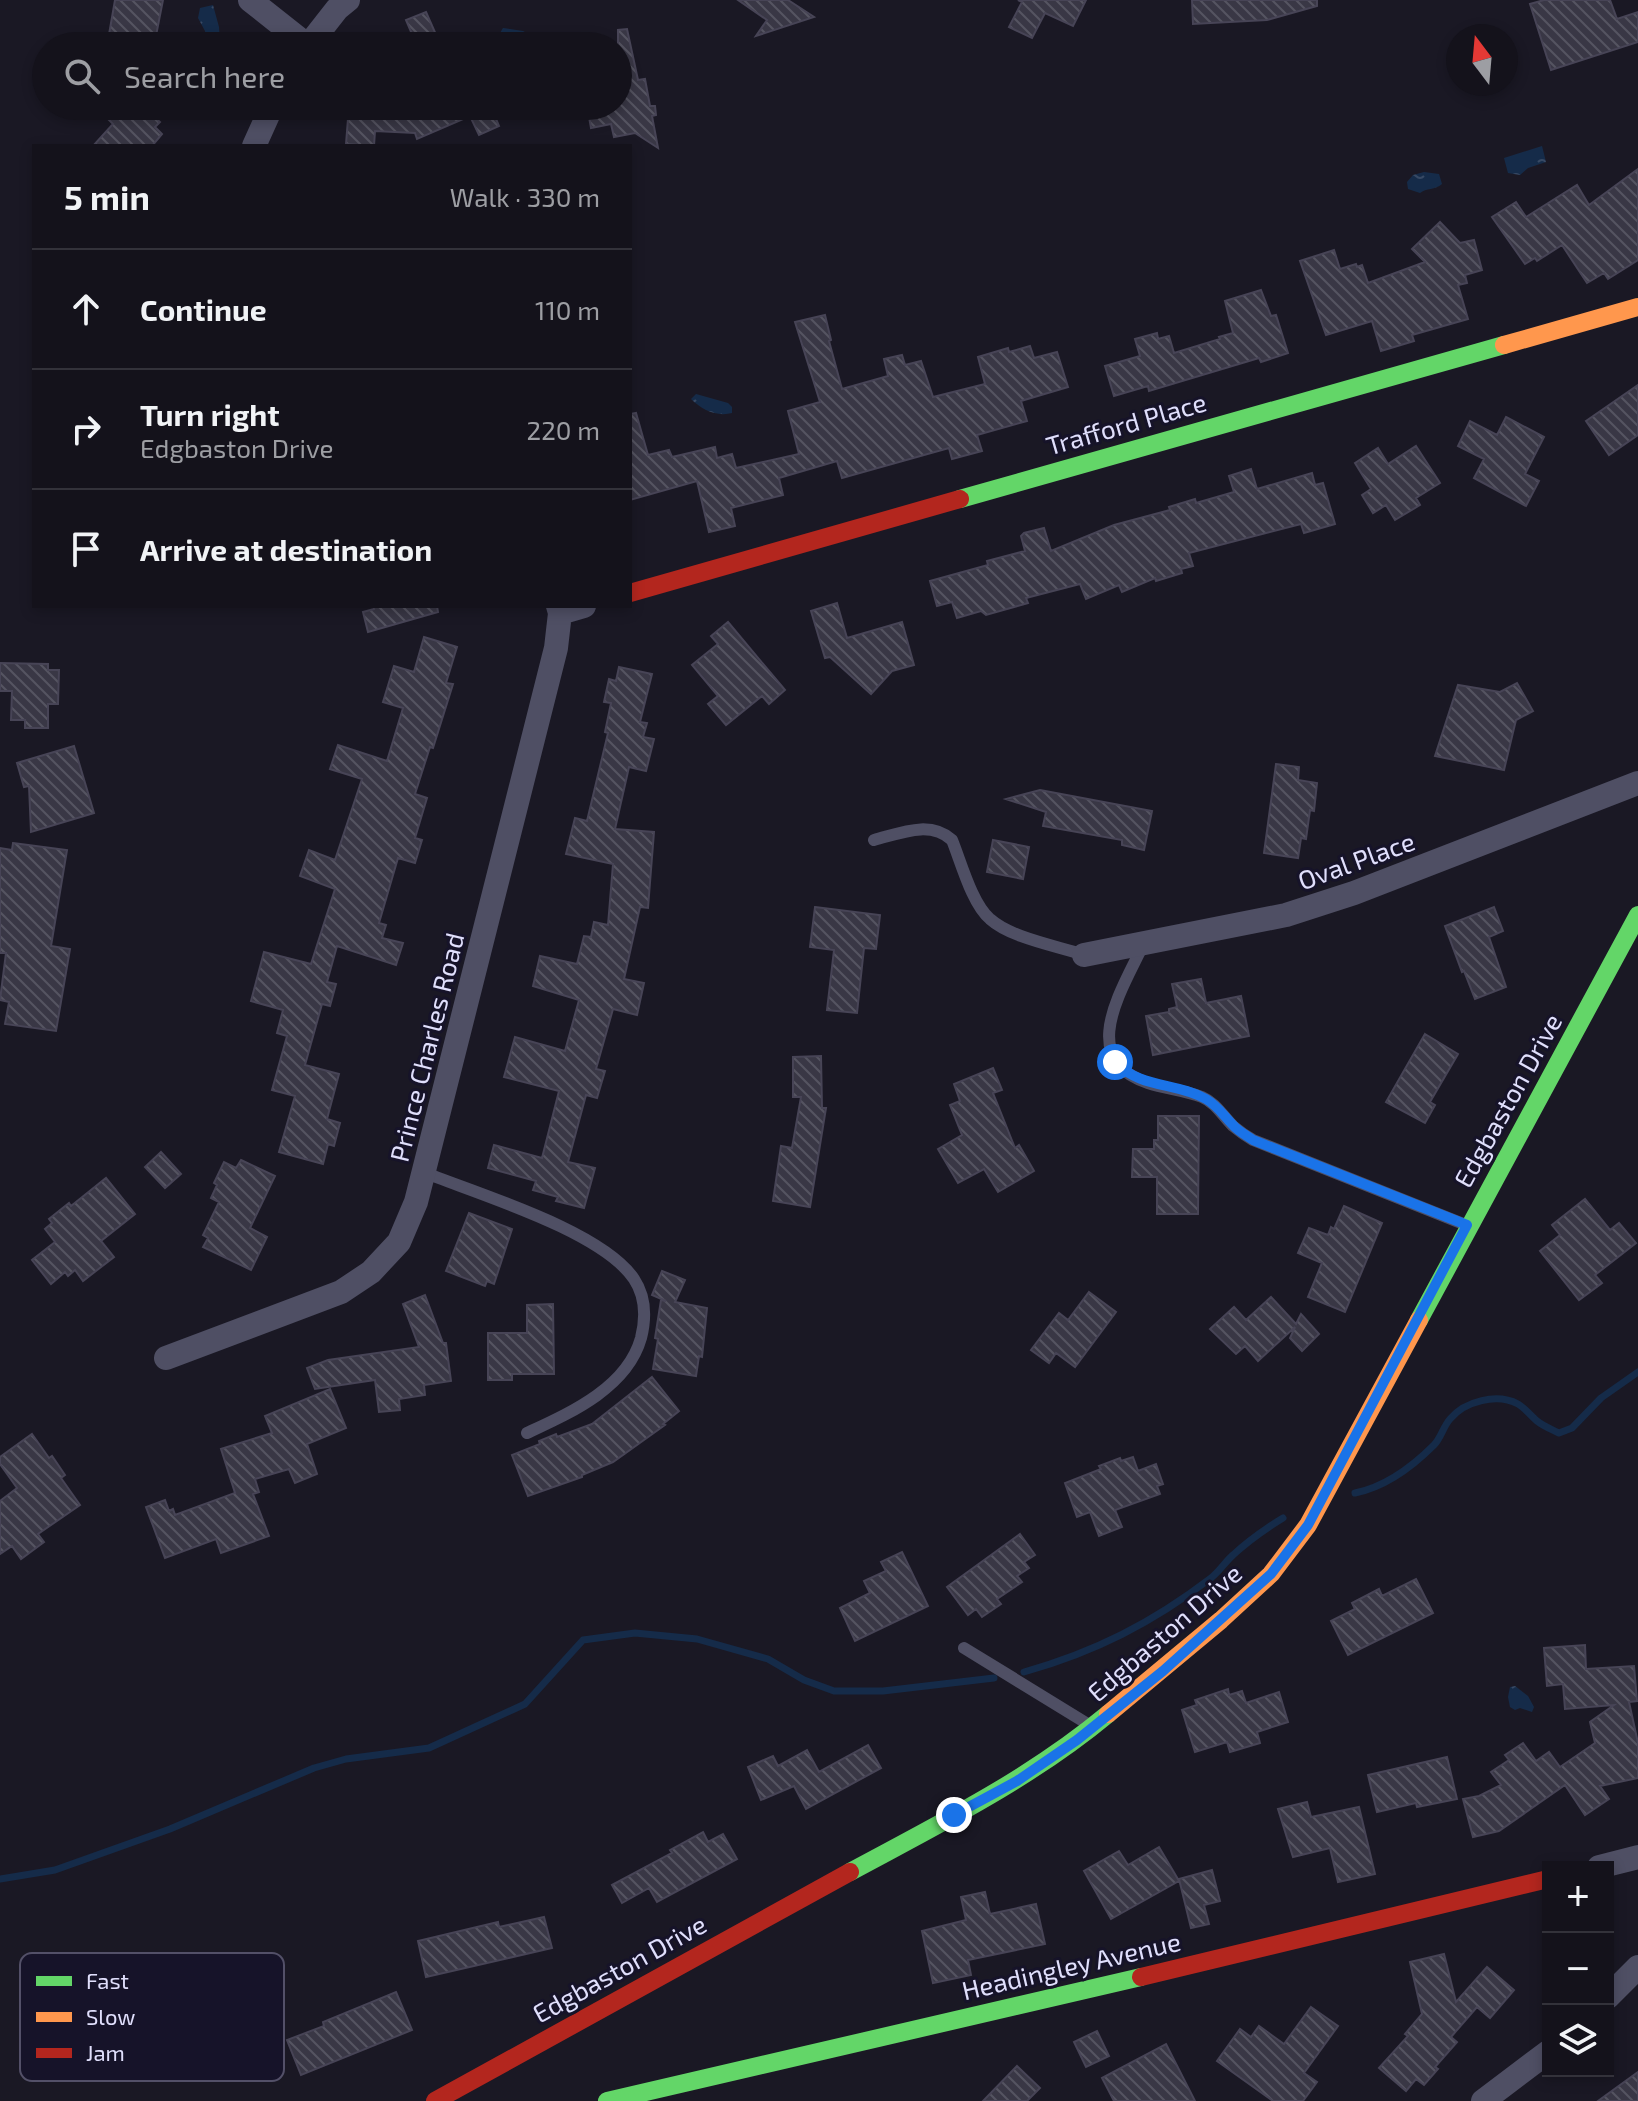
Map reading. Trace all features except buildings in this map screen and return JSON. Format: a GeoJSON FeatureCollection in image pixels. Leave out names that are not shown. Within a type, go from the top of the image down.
{"type":"FeatureCollection","features":[{"type":"Feature","properties":{"kind":"street"},"geometry":{"type":"LineString","coordinates":[[250,0],[290,32]]}},
{"type":"Feature","properties":{"kind":"street"},"geometry":{"type":"LineString","coordinates":[[319,32],[348,0]]}},
{"type":"Feature","properties":{"kind":"street"},"geometry":{"type":"LineString","coordinates":[[255,144],[266,120]]}},
{"type":"Feature","properties":{"kind":"street","name":"Trafford Place"},"geometry":{"type":"LineString","coordinates":[[632,592],[1638,307]]}},
{"type":"Feature","properties":{"kind":"street","name":"Prince Charles Road"},"geometry":{"type":"LineString","coordinates":[[166,1358],[341,1292],[371,1272],[399,1242],[416,1202],[556,648],[559,610]]}},
{"type":"Feature","properties":{"kind":"street","name":"Oval Place"},"geometry":{"type":"LineString","coordinates":[[1084,955],[1286,915],[1354,893],[1638,783]]}},
{"type":"Feature","properties":{"kind":"street","name":"Edgbaston Drive"},"geometry":{"type":"LineString","coordinates":[[435,2101],[1017,1781],[1093,1727],[1163,1671],[1271,1574],[1308,1525],[1467,1225],[1638,915]]}},
{"type":"Feature","properties":{"kind":"street"},"geometry":{"type":"LineString","coordinates":[[1614,1863],[1638,1857]]}},
{"type":"Feature","properties":{"kind":"street","name":"Headingley Avenue"},"geometry":{"type":"LineString","coordinates":[[607,2101],[1054,1999],[1542,1880]]}},
{"type":"Feature","properties":{"kind":"street"},"geometry":{"type":"LineString","coordinates":[[1614,1991],[1638,1967]]}},
{"type":"Feature","properties":{"kind":"street"},"geometry":{"type":"LineString","coordinates":[[1483,2101],[1542,2057]]}},
{"type":"Feature","properties":{"kind":"lane"},"geometry":{"type":"LineString","coordinates":[[874,840],[933,828],[945,833],[952,840],[976,899],[990,920],[1011,932],[1084,955]]}},
{"type":"Feature","properties":{"kind":"lane"},"geometry":{"type":"LineString","coordinates":[[1144,942],[1115,1002],[1109,1039],[1115,1062],[1123,1070],[1149,1084],[1205,1098],[1234,1127],[1253,1140],[1467,1225]]}},
{"type":"Feature","properties":{"kind":"lane"},"geometry":{"type":"LineString","coordinates":[[423,1172],[553,1224],[597,1246],[635,1280],[643,1299],[644,1325],[638,1349],[624,1368],[607,1387],[579,1409],[527,1433]]}},
{"type":"Feature","properties":{"kind":"lane"},"geometry":{"type":"LineString","coordinates":[[964,1648],[1093,1727]]}},
{"type":"Feature","properties":{"kind":"water"},"geometry":{"type":"Polygon","coordinates":[[[213,5],[219,32],[205,32],[198,18],[200,8],[213,5]]]}},
{"type":"Feature","properties":{"kind":"water"},"geometry":{"type":"Polygon","coordinates":[[[503,28],[525,32],[501,32],[503,28]]]}},
{"type":"Feature","properties":{"kind":"water"},"geometry":{"type":"Polygon","coordinates":[[[1542,146],[1546,162],[1528,168],[1520,175],[1508,173],[1504,158],[1542,146]]]}},
{"type":"Feature","properties":{"kind":"water"},"geometry":{"type":"Polygon","coordinates":[[[1424,172],[1439,174],[1442,184],[1420,193],[1408,189],[1407,182],[1413,175],[1424,172]]]}},
{"type":"Feature","properties":{"kind":"water"},"geometry":{"type":"Polygon","coordinates":[[[696,394],[728,403],[732,413],[721,414],[705,409],[691,399],[696,394]]]}},
{"type":"Feature","properties":{"kind":"water"},"geometry":{"type":"Polygon","coordinates":[[[1515,1686],[1528,1696],[1534,1707],[1532,1712],[1510,1707],[1510,1687],[1515,1686]]]}},
{"type":"Feature","properties":{"kind":"waterway"},"geometry":{"type":"LineString","coordinates":[[1355,1493],[1387,1481],[1417,1461],[1434,1445],[1450,1419],[1473,1403],[1491,1399],[1510,1401],[1521,1406],[1539,1423],[1559,1433],[1572,1428],[1601,1398],[1638,1372]]}},
{"type":"Feature","properties":{"kind":"waterway"},"geometry":{"type":"LineString","coordinates":[[1024,1672],[1099,1645],[1167,1609],[1211,1578],[1245,1545],[1283,1518]]}},
{"type":"Feature","properties":{"kind":"waterway"},"geometry":{"type":"LineString","coordinates":[[0,1879],[55,1870],[170,1829],[314,1768],[346,1759],[429,1748],[525,1704],[583,1640],[635,1633],[697,1639],[768,1659],[804,1680],[834,1691],[883,1691],[994,1678]]}},
{"type":"Feature","properties":{"kind":"traffic: fast"},"geometry":{"type":"LineString","coordinates":[[960,499],[1504,345]]}},
{"type":"Feature","properties":{"kind":"traffic: fast"},"geometry":{"type":"LineString","coordinates":[[1419,1320],[1638,915]]}},
{"type":"Feature","properties":{"kind":"traffic: fast"},"geometry":{"type":"LineString","coordinates":[[850,1872],[1016,1780],[1108,1714]]}},
{"type":"Feature","properties":{"kind":"traffic: fast"},"geometry":{"type":"LineString","coordinates":[[607,2101],[1141,1977]]}},
{"type":"Feature","properties":{"kind":"traffic: slow"},"geometry":{"type":"LineString","coordinates":[[1504,345],[1638,307]]}},
{"type":"Feature","properties":{"kind":"traffic: slow"},"geometry":{"type":"LineString","coordinates":[[1108,1714],[1271,1574],[1308,1525],[1419,1320]]}},
{"type":"Feature","properties":{"kind":"traffic: jam"},"geometry":{"type":"LineString","coordinates":[[632,592],[960,499]]}},
{"type":"Feature","properties":{"kind":"traffic: jam"},"geometry":{"type":"LineString","coordinates":[[435,2101],[850,1872]]}},
{"type":"Feature","properties":{"kind":"traffic: jam"},"geometry":{"type":"LineString","coordinates":[[1141,1977],[1542,1880]]}},
{"type":"Feature","properties":{"kind":"route"},"geometry":{"type":"LineString","coordinates":[[954,1815],[1017,1781],[1077,1740],[1163,1671],[1271,1574],[1308,1525],[1467,1225],[1253,1140],[1234,1127],[1205,1098],[1149,1084],[1132,1076],[1115,1062]]}}]}
